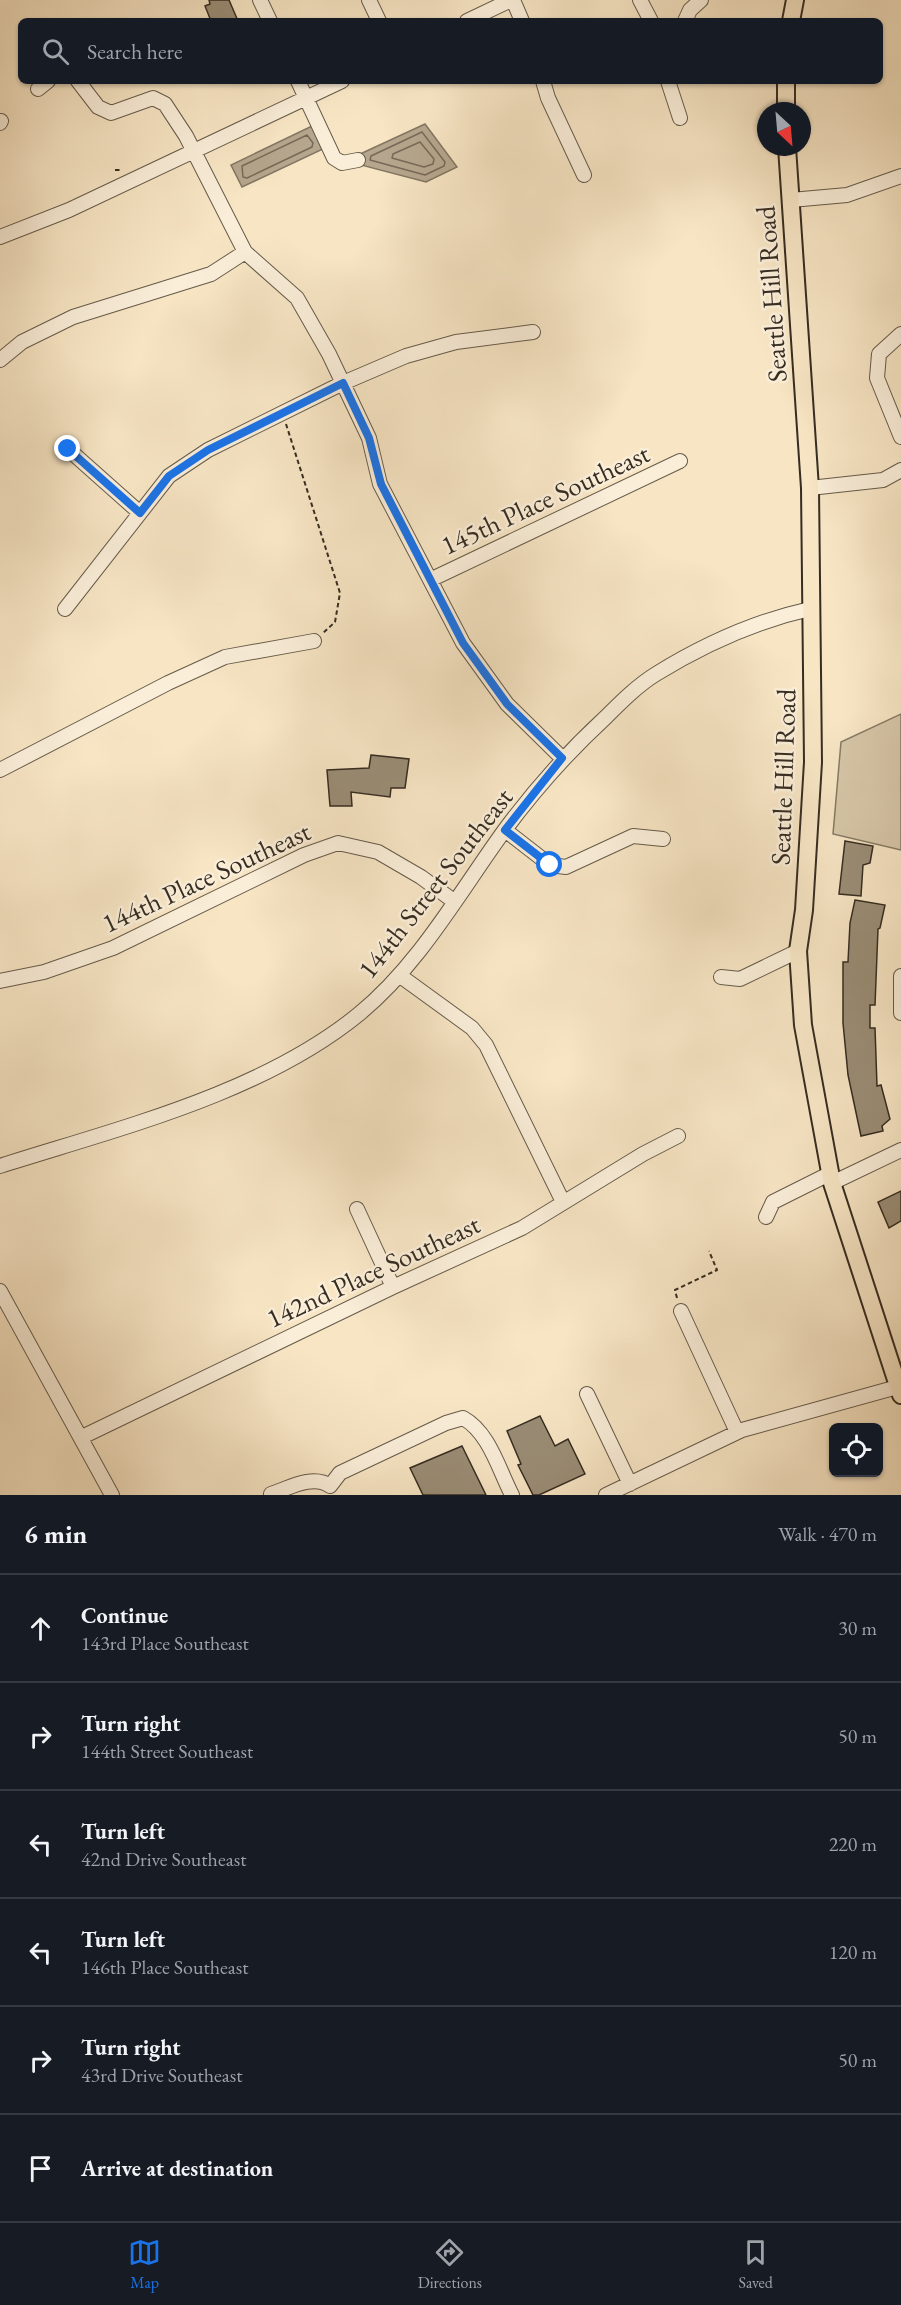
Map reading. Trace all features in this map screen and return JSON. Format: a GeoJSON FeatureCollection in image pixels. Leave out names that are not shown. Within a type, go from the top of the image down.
{"type":"FeatureCollection","features":[{"type":"Feature","properties":{"kind":"main road"},"geometry":{"type":"LineString","coordinates":[[792,18],[795,0]]}},
{"type":"Feature","properties":{"kind":"main road"},"geometry":{"type":"LineString","coordinates":[[786,84],[786,102]]}},
{"type":"Feature","properties":{"kind":"main road","name":"Seattle Hill Road"},"geometry":{"type":"LineString","coordinates":[[788,156],[810,488],[813,762],[804,910],[798,951],[803,1025],[832,1178],[900,1389]]}},
{"type":"Feature","properties":{"kind":"street"},"geometry":{"type":"LineString","coordinates":[[260,0],[269,18]]}},
{"type":"Feature","properties":{"kind":"street"},"geometry":{"type":"LineString","coordinates":[[369,0],[378,18]]}},
{"type":"Feature","properties":{"kind":"street"},"geometry":{"type":"LineString","coordinates":[[473,18],[512,0],[521,18]]}},
{"type":"Feature","properties":{"kind":"street"},"geometry":{"type":"LineString","coordinates":[[640,0],[649,18]]}},
{"type":"Feature","properties":{"kind":"street"},"geometry":{"type":"LineString","coordinates":[[686,18],[690,10],[701,0]]}},
{"type":"Feature","properties":{"kind":"street"},"geometry":{"type":"LineString","coordinates":[[80,84],[98,107],[111,113],[153,98],[165,104],[194,151],[245,252],[297,298],[329,354],[369,438],[381,484],[463,643],[507,704],[562,758]]}},
{"type":"Feature","properties":{"kind":"street"},"geometry":{"type":"LineString","coordinates":[[300,84],[334,158],[342,163],[358,160]]}},
{"type":"Feature","properties":{"kind":"street"},"geometry":{"type":"LineString","coordinates":[[0,237],[69,210],[336,84]]}},
{"type":"Feature","properties":{"kind":"street"},"geometry":{"type":"LineString","coordinates":[[544,84],[548,98],[584,175]]}},
{"type":"Feature","properties":{"kind":"street"},"geometry":{"type":"LineString","coordinates":[[669,84],[680,118]]}},
{"type":"Feature","properties":{"kind":"street"},"geometry":{"type":"LineString","coordinates":[[791,200],[847,195],[901,176]]}},
{"type":"Feature","properties":{"kind":"street"},"geometry":{"type":"LineString","coordinates":[[0,360],[22,342],[73,317],[211,274],[245,252]]}},
{"type":"Feature","properties":{"kind":"street"},"geometry":{"type":"LineString","coordinates":[[65,609],[169,476],[208,450],[343,383],[406,356],[456,342],[533,332]]}},
{"type":"Feature","properties":{"kind":"street"},"geometry":{"type":"LineString","coordinates":[[901,334],[879,354],[877,378],[901,437]]}},
{"type":"Feature","properties":{"kind":"street"},"geometry":{"type":"LineString","coordinates":[[68,449],[140,513]]}},
{"type":"Feature","properties":{"kind":"street","name":"145th Place Southeast"},"geometry":{"type":"LineString","coordinates":[[432,579],[680,461]]}},
{"type":"Feature","properties":{"kind":"street"},"geometry":{"type":"LineString","coordinates":[[810,488],[883,480],[901,470]]}},
{"type":"Feature","properties":{"kind":"street","name":"144th Street Southeast"},"geometry":{"type":"LineString","coordinates":[[0,1166],[180,1109],[302,1055],[360,1013],[399,975],[455,902],[505,830],[562,758],[654,675],[721,640],[774,617],[810,609]]}},
{"type":"Feature","properties":{"kind":"street"},"geometry":{"type":"LineString","coordinates":[[0,770],[168,683],[225,657],[314,640]]}},
{"type":"Feature","properties":{"kind":"street"},"geometry":{"type":"LineString","coordinates":[[505,830],[550,865],[567,867],[633,836],[663,839]]}},
{"type":"Feature","properties":{"kind":"street","name":"144th Place Southeast"},"geometry":{"type":"LineString","coordinates":[[0,981],[44,972],[113,948],[304,855],[338,843],[378,852],[421,877],[455,902]]}},
{"type":"Feature","properties":{"kind":"street"},"geometry":{"type":"LineString","coordinates":[[721,977],[740,979],[798,951]]}},
{"type":"Feature","properties":{"kind":"street"},"geometry":{"type":"LineString","coordinates":[[399,975],[472,1028],[486,1045],[563,1202]]}},
{"type":"Feature","properties":{"kind":"street"},"geometry":{"type":"LineString","coordinates":[[901,976],[901,1013]]}},
{"type":"Feature","properties":{"kind":"street","name":"142nd Place Southeast"},"geometry":{"type":"LineString","coordinates":[[82,1437],[393,1287],[522,1228],[678,1136]]}},
{"type":"Feature","properties":{"kind":"street"},"geometry":{"type":"LineString","coordinates":[[766,1217],[773,1202],[901,1150]]}},
{"type":"Feature","properties":{"kind":"street"},"geometry":{"type":"LineString","coordinates":[[357,1209],[393,1287]]}},
{"type":"Feature","properties":{"kind":"street"},"geometry":{"type":"LineString","coordinates":[[0,1291],[112,1495]]}},
{"type":"Feature","properties":{"kind":"street"},"geometry":{"type":"LineString","coordinates":[[681,1311],[737,1432]]}},
{"type":"Feature","properties":{"kind":"street"},"geometry":{"type":"LineString","coordinates":[[606,1495],[737,1432],[900,1389]]}},
{"type":"Feature","properties":{"kind":"street"},"geometry":{"type":"LineString","coordinates":[[587,1394],[630,1484]]}},
{"type":"Feature","properties":{"kind":"street"},"geometry":{"type":"LineString","coordinates":[[271,1494],[311,1480],[332,1491],[340,1473],[446,1423],[463,1418],[483,1436],[512,1495]]}},
{"type":"Feature","properties":{"kind":"path"},"geometry":{"type":"LineString","coordinates":[[283,413],[339,593],[335,622],[314,640]]}},
{"type":"Feature","properties":{"kind":"path"},"geometry":{"type":"LineString","coordinates":[[681,1311],[675,1290],[717,1270],[709,1251]]}},
{"type":"Feature","properties":{"kind":"shaded area"},"geometry":{"type":"Polygon","coordinates":[[[901,714],[901,850],[833,834],[841,742],[901,714]]]}},
{"type":"Feature","properties":{"kind":"water"},"geometry":{"type":"Polygon","coordinates":[[[425,124],[457,167],[426,182],[361,165],[358,155],[425,124]]]}},
{"type":"Feature","properties":{"kind":"water"},"geometry":{"type":"Polygon","coordinates":[[[312,126],[323,149],[242,187],[231,165],[312,126]]]}},
{"type":"Feature","properties":{"kind":"building"},"geometry":{"type":"Polygon","coordinates":[[[209,0],[229,0],[237,18],[210,18],[205,6],[210,4],[209,0]]]}},
{"type":"Feature","properties":{"kind":"building"},"geometry":{"type":"Polygon","coordinates":[[[371,755],[409,759],[405,788],[391,788],[390,797],[351,792],[352,806],[330,806],[327,770],[369,768],[371,755]]]}},
{"type":"Feature","properties":{"kind":"building"},"geometry":{"type":"Polygon","coordinates":[[[845,841],[873,846],[870,863],[863,865],[861,896],[839,894],[845,841]]]}},
{"type":"Feature","properties":{"kind":"building"},"geometry":{"type":"Polygon","coordinates":[[[855,900],[885,905],[878,929],[875,1005],[870,1005],[870,1028],[875,1028],[877,1086],[881,1085],[890,1119],[882,1126],[883,1131],[861,1136],[848,1075],[843,1023],[843,962],[848,962],[850,923],[855,900]]]}},
{"type":"Feature","properties":{"kind":"building"},"geometry":{"type":"Polygon","coordinates":[[[901,1191],[901,1221],[889,1228],[878,1202],[901,1191]]]}},
{"type":"Feature","properties":{"kind":"building"},"geometry":{"type":"Polygon","coordinates":[[[540,1416],[555,1446],[568,1439],[585,1474],[539,1495],[533,1495],[518,1465],[521,1464],[507,1431],[540,1416]]]}},
{"type":"Feature","properties":{"kind":"building"},"geometry":{"type":"Polygon","coordinates":[[[462,1446],[486,1495],[423,1495],[410,1468],[462,1446]]]}},
{"type":"Feature","properties":{"kind":"route"},"geometry":{"type":"LineString","coordinates":[[68,449],[140,513],[169,476],[208,450],[343,383],[369,438],[381,484],[463,643],[507,704],[562,758],[505,830],[550,865]]}}]}
